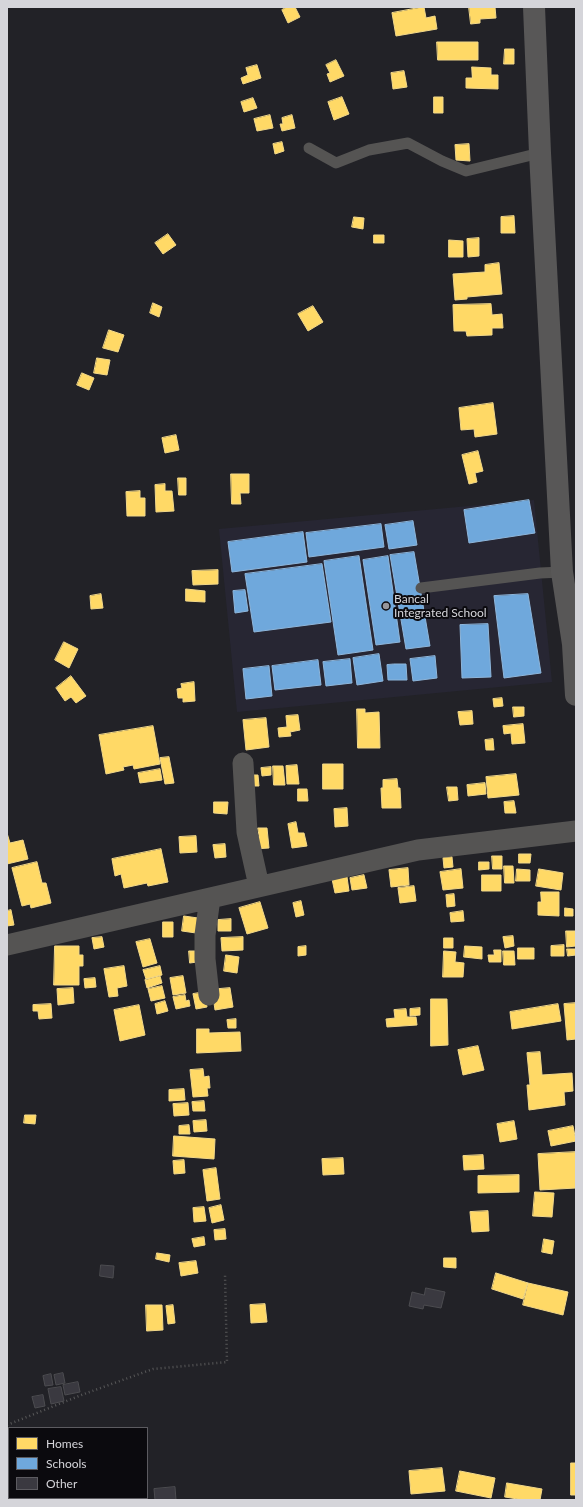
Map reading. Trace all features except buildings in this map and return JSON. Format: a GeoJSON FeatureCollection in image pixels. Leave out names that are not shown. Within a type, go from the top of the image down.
{"type":"FeatureCollection","features":[{"type":"Feature","properties":{"kind":"main road"},"geometry":{"type":"LineString","coordinates":[[534,7],[540,153],[562,572],[574,644],[576,695]]}},
{"type":"Feature","properties":{"kind":"street"},"geometry":{"type":"LineString","coordinates":[[243,763],[247,832],[259,886]]}},
{"type":"Feature","properties":{"kind":"street"},"geometry":{"type":"LineString","coordinates":[[7,945],[418,850],[576,831]]}},
{"type":"Feature","properties":{"kind":"street"},"geometry":{"type":"LineString","coordinates":[[209,995],[205,935],[210,898]]}},
{"type":"Feature","properties":{"kind":"lane"},"geometry":{"type":"LineString","coordinates":[[309,148],[336,163],[369,150],[408,143],[466,172],[540,153]]}},
{"type":"Feature","properties":{"kind":"lane"},"geometry":{"type":"LineString","coordinates":[[421,588],[540,573],[562,572]]}},
{"type":"Feature","properties":{"kind":"path"},"geometry":{"type":"LineString","coordinates":[[7,1425],[84,1394],[153,1369],[226,1362],[226,1275]]}},
{"type":"Feature","properties":{"kind":"shaded area","name":"Bancal Integrated School"},"geometry":{"type":"Polygon","coordinates":[[[534,500],[552,682],[237,712],[219,529],[534,500]]]}},
{"type":"Feature","properties":{"kind":"place","name":"Bancal Integrated School"},"geometry":{"type":"Point","coordinates":[386,606]}}]}
